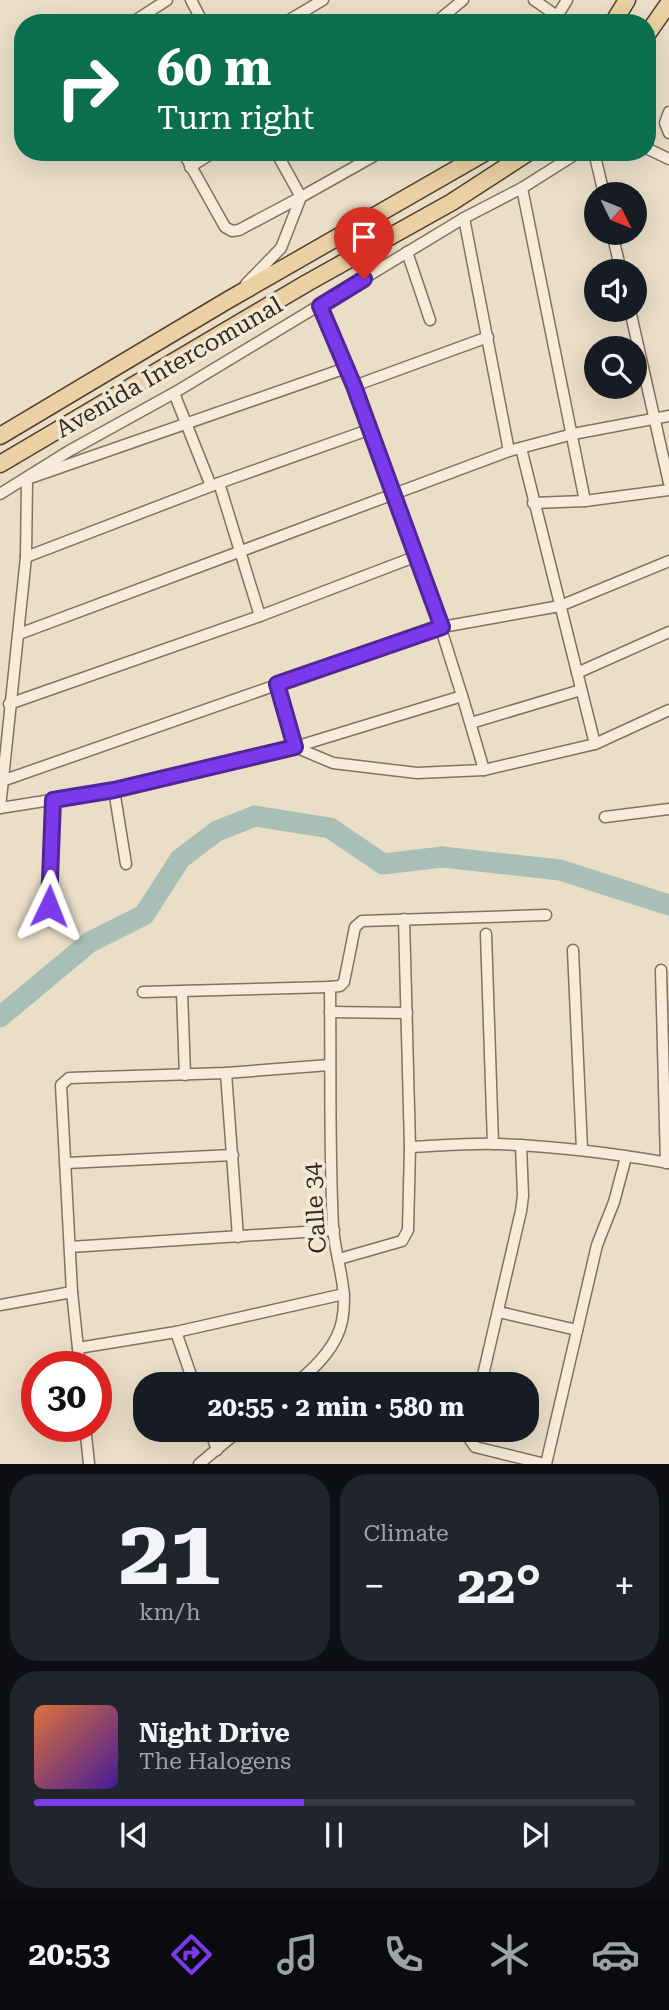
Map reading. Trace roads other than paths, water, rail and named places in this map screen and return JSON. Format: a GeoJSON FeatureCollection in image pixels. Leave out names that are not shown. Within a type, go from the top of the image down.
{"type":"FeatureCollection","features":[{"type":"Feature","properties":{"kind":"main road"},"geometry":{"type":"LineString","coordinates":[[656,23],[668,8]]}},
{"type":"Feature","properties":{"kind":"main road","name":"Avenida Intercomunal"},"geometry":{"type":"LineString","coordinates":[[0,436],[228,300],[470,161]]}},
{"type":"Feature","properties":{"kind":"main road","name":"Avenida Intercomunal"},"geometry":{"type":"LineString","coordinates":[[0,464],[307,283],[452,202],[515,161]]}},
{"type":"Feature","properties":{"kind":"street"},"geometry":{"type":"LineString","coordinates":[[145,14],[167,0]]}},
{"type":"Feature","properties":{"kind":"street"},"geometry":{"type":"LineString","coordinates":[[299,14],[323,0]]}},
{"type":"Feature","properties":{"kind":"street"},"geometry":{"type":"LineString","coordinates":[[446,14],[463,0]]}},
{"type":"Feature","properties":{"kind":"street"},"geometry":{"type":"LineString","coordinates":[[534,0],[549,14]]}},
{"type":"Feature","properties":{"kind":"street"},"geometry":{"type":"LineString","coordinates":[[669,112],[665,123],[669,133]]}},
{"type":"Feature","properties":{"kind":"street"},"geometry":{"type":"LineString","coordinates":[[187,161],[225,227],[232,231],[239,230],[365,161]]}},
{"type":"Feature","properties":{"kind":"street"},"geometry":{"type":"LineString","coordinates":[[190,167],[200,161]]}},
{"type":"Feature","properties":{"kind":"street"},"geometry":{"type":"LineString","coordinates":[[281,161],[301,197]]}},
{"type":"Feature","properties":{"kind":"street","name":"Avenida Intercomunal"},"geometry":{"type":"LineString","coordinates":[[0,495],[79,445],[174,393],[464,218],[522,188],[565,161]]}},
{"type":"Feature","properties":{"kind":"street"},"geometry":{"type":"LineString","coordinates":[[596,161],[601,182]]}},
{"type":"Feature","properties":{"kind":"street"},"geometry":{"type":"LineString","coordinates":[[522,188],[585,501]]}},
{"type":"Feature","properties":{"kind":"street"},"geometry":{"type":"LineString","coordinates":[[228,300],[281,248],[301,197]]}},
{"type":"Feature","properties":{"kind":"street"},"geometry":{"type":"LineString","coordinates":[[464,218],[509,451]]}},
{"type":"Feature","properties":{"kind":"street"},"geometry":{"type":"LineString","coordinates":[[407,252],[430,320]]}},
{"type":"Feature","properties":{"kind":"street"},"geometry":{"type":"LineString","coordinates":[[320,306],[371,429],[417,556],[442,627],[484,771]]}},
{"type":"Feature","properties":{"kind":"street"},"geometry":{"type":"LineString","coordinates":[[633,322],[669,482]]}},
{"type":"Feature","properties":{"kind":"street"},"geometry":{"type":"LineString","coordinates":[[354,386],[488,337]]}},
{"type":"Feature","properties":{"kind":"street"},"geometry":{"type":"LineString","coordinates":[[346,368],[27,479],[26,557],[0,808],[114,790],[295,747],[462,696]]}},
{"type":"Feature","properties":{"kind":"street"},"geometry":{"type":"LineString","coordinates":[[174,393],[241,550],[260,616]]}},
{"type":"Feature","properties":{"kind":"street"},"geometry":{"type":"LineString","coordinates":[[19,634],[509,451],[573,434],[669,416]]}},
{"type":"Feature","properties":{"kind":"street"},"geometry":{"type":"LineString","coordinates":[[26,557],[371,429]]}},
{"type":"Feature","properties":{"kind":"street"},"geometry":{"type":"LineString","coordinates":[[521,448],[595,744]]}},
{"type":"Feature","properties":{"kind":"street"},"geometry":{"type":"LineString","coordinates":[[533,503],[585,501],[669,490]]}},
{"type":"Feature","properties":{"kind":"street"},"geometry":{"type":"LineString","coordinates":[[9,704],[260,616],[417,556]]}},
{"type":"Feature","properties":{"kind":"street"},"geometry":{"type":"LineString","coordinates":[[2,781],[442,627],[559,606],[669,561]]}},
{"type":"Feature","properties":{"kind":"street"},"geometry":{"type":"LineString","coordinates":[[577,673],[669,632]]}},
{"type":"Feature","properties":{"kind":"street"},"geometry":{"type":"LineString","coordinates":[[277,684],[295,747],[333,764],[417,773],[484,771],[595,744],[669,710]]}},
{"type":"Feature","properties":{"kind":"street"},"geometry":{"type":"LineString","coordinates":[[471,723],[581,690]]}},
{"type":"Feature","properties":{"kind":"street"},"geometry":{"type":"LineString","coordinates":[[114,790],[126,864]]}},
{"type":"Feature","properties":{"kind":"street"},"geometry":{"type":"LineString","coordinates":[[49,906],[53,800]]}},
{"type":"Feature","properties":{"kind":"street"},"geometry":{"type":"LineString","coordinates":[[605,817],[669,809]]}},
{"type":"Feature","properties":{"kind":"street"},"geometry":{"type":"LineString","coordinates":[[143,992],[340,986],[344,982],[357,923],[546,915]]}},
{"type":"Feature","properties":{"kind":"street"},"geometry":{"type":"LineString","coordinates":[[339,1259],[402,1241],[407,1236],[410,1147],[404,919]]}},
{"type":"Feature","properties":{"kind":"street"},"geometry":{"type":"LineString","coordinates":[[486,934],[494,1144]]}},
{"type":"Feature","properties":{"kind":"street"},"geometry":{"type":"LineString","coordinates":[[573,950],[582,1149]]}},
{"type":"Feature","properties":{"kind":"street"},"geometry":{"type":"LineString","coordinates":[[410,1147],[521,1145],[582,1149],[668,1163],[661,970]]}},
{"type":"Feature","properties":{"kind":"street","name":"Calle 34"},"geometry":{"type":"LineString","coordinates":[[308,1372],[334,1343],[342,1321],[344,1294],[334,1230],[329,1065],[330,987]]}},
{"type":"Feature","properties":{"kind":"street"},"geometry":{"type":"LineString","coordinates":[[182,992],[185,1075]]}},
{"type":"Feature","properties":{"kind":"street"},"geometry":{"type":"LineString","coordinates":[[330,1012],[407,1013]]}},
{"type":"Feature","properties":{"kind":"street"},"geometry":{"type":"LineString","coordinates":[[78,1351],[69,1247],[67,1163],[61,1085],[64,1080],[226,1073],[329,1065]]}},
{"type":"Feature","properties":{"kind":"street"},"geometry":{"type":"LineString","coordinates":[[226,1073],[238,1237]]}},
{"type":"Feature","properties":{"kind":"street"},"geometry":{"type":"LineString","coordinates":[[484,1372],[523,1196],[521,1145]]}},
{"type":"Feature","properties":{"kind":"street"},"geometry":{"type":"LineString","coordinates":[[67,1163],[233,1156]]}},
{"type":"Feature","properties":{"kind":"street"},"geometry":{"type":"LineString","coordinates":[[472,1442],[475,1447],[545,1464],[597,1245],[614,1202],[626,1157]]}},
{"type":"Feature","properties":{"kind":"street"},"geometry":{"type":"LineString","coordinates":[[69,1247],[334,1230]]}},
{"type":"Feature","properties":{"kind":"street"},"geometry":{"type":"LineString","coordinates":[[0,1305],[72,1292]]}},
{"type":"Feature","properties":{"kind":"street"},"geometry":{"type":"LineString","coordinates":[[78,1348],[176,1332],[344,1294]]}},
{"type":"Feature","properties":{"kind":"street"},"geometry":{"type":"LineString","coordinates":[[499,1312],[577,1331]]}},
{"type":"Feature","properties":{"kind":"street"},"geometry":{"type":"LineString","coordinates":[[176,1332],[190,1372]]}},
{"type":"Feature","properties":{"kind":"street"},"geometry":{"type":"LineString","coordinates":[[87,1442],[89,1464]]}},
{"type":"Feature","properties":{"kind":"street"},"geometry":{"type":"LineString","coordinates":[[214,1442],[217,1450]]}},
{"type":"Feature","properties":{"kind":"street"},"geometry":{"type":"LineString","coordinates":[[199,1464],[226,1442]]}},
{"type":"Feature","properties":{"kind":"waterway"},"geometry":{"type":"LineString","coordinates":[[0,1017],[90,942],[144,915],[180,859],[217,831],[255,816],[330,828],[383,864],[442,857],[560,870],[669,905]]}}]}
